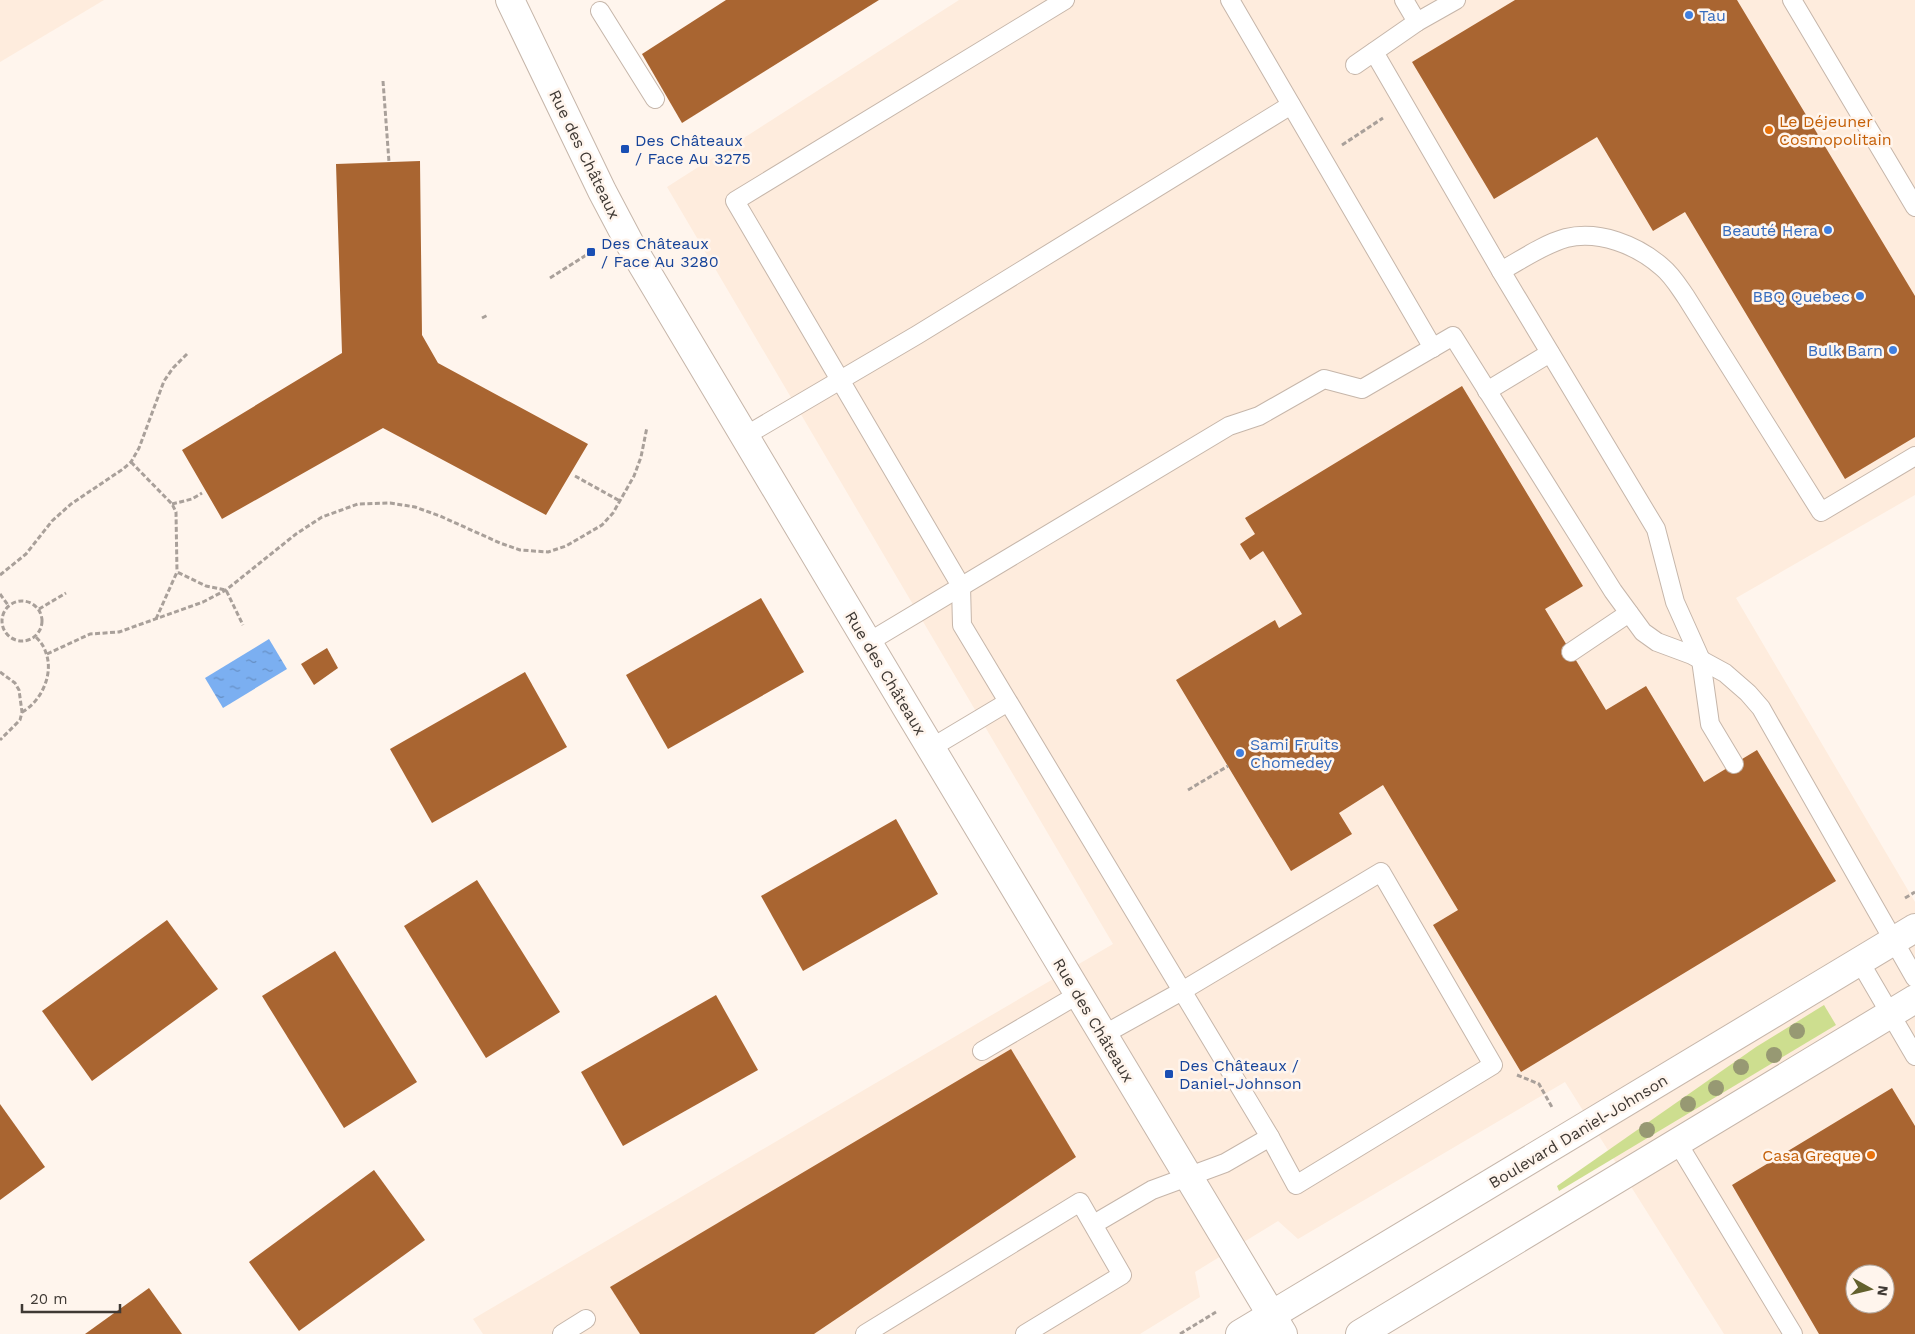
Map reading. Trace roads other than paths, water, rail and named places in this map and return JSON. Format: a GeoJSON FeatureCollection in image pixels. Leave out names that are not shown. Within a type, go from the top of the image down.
{"type":"FeatureCollection","features":[{"type":"Feature","properties":{"kind":"street","name":"Rue des Châteaux"},"geometry":{"type":"LineString","coordinates":[[510,0],[615,215],[867,643],[1277,1325]]}},
{"type":"Feature","properties":{"kind":"street","name":"Boulevard Daniel-Johnson"},"geometry":{"type":"LineString","coordinates":[[1240,1334],[1277,1325],[1905,935]]}},
{"type":"Feature","properties":{"kind":"street"},"geometry":{"type":"LineString","coordinates":[[1360,1334],[1915,999]]}},
{"type":"Feature","properties":{"kind":"lane"},"geometry":{"type":"LineString","coordinates":[[1065,0],[735,201],[961,586],[962,625],[1008,702],[1182,991],[1270,1137],[1296,1184],[1493,1065],[1381,872],[1182,991],[1103,1035]]}},
{"type":"Feature","properties":{"kind":"lane"},"geometry":{"type":"LineString","coordinates":[[1230,0],[1433,348]]}},
{"type":"Feature","properties":{"kind":"lane"},"geometry":{"type":"LineString","coordinates":[[1404,0],[1417,22]]}},
{"type":"Feature","properties":{"kind":"lane"},"geometry":{"type":"LineString","coordinates":[[1355,65],[1417,22],[1456,0]]}},
{"type":"Feature","properties":{"kind":"lane"},"geometry":{"type":"LineString","coordinates":[[1792,0],[1915,207]]}},
{"type":"Feature","properties":{"kind":"lane"},"geometry":{"type":"LineString","coordinates":[[600,11],[655,99]]}},
{"type":"Feature","properties":{"kind":"lane"},"geometry":{"type":"LineString","coordinates":[[1374,52],[1501,271],[1656,529],[1674,602],[1701,660],[1710,724],[1734,764]]}},
{"type":"Feature","properties":{"kind":"lane"},"geometry":{"type":"LineString","coordinates":[[745,436],[840,381],[1291,105]]}},
{"type":"Feature","properties":{"kind":"lane"},"geometry":{"type":"LineString","coordinates":[[1501,271],[1553,243],[1581,236],[1614,240],[1632,247],[1656,262],[1674,279],[1686,297],[1821,512],[1915,456]]}},
{"type":"Feature","properties":{"kind":"lane"},"geometry":{"type":"LineString","coordinates":[[867,643],[1229,426],[1259,416],[1324,378],[1362,389],[1453,336],[1608,582],[1643,632],[1657,642],[1725,672],[1761,708],[1905,935],[1915,978]]}},
{"type":"Feature","properties":{"kind":"lane"},"geometry":{"type":"LineString","coordinates":[[1487,391],[1550,353]]}},
{"type":"Feature","properties":{"kind":"lane"},"geometry":{"type":"LineString","coordinates":[[1571,652],[1629,613]]}},
{"type":"Feature","properties":{"kind":"lane"},"geometry":{"type":"LineString","coordinates":[[931,748],[1008,702]]}},
{"type":"Feature","properties":{"kind":"lane"},"geometry":{"type":"LineString","coordinates":[[1860,962],[1915,1056]]}},
{"type":"Feature","properties":{"kind":"lane"},"geometry":{"type":"LineString","coordinates":[[982,1051],[1079,994]]}},
{"type":"Feature","properties":{"kind":"lane"},"geometry":{"type":"LineString","coordinates":[[1094,1224],[1152,1190],[1224,1162],[1270,1137]]}},
{"type":"Feature","properties":{"kind":"lane"},"geometry":{"type":"LineString","coordinates":[[1677,1142],[1793,1334]]}},
{"type":"Feature","properties":{"kind":"lane"},"geometry":{"type":"LineString","coordinates":[[871,1332],[1080,1202],[1122,1275],[1025,1334]]}},
{"type":"Feature","properties":{"kind":"lane"},"geometry":{"type":"LineString","coordinates":[[562,1334],[586,1319]]}},
{"type":"Feature","properties":{"kind":"water"},"geometry":{"type":"Polygon","coordinates":[[[269,639],[287,669],[223,708],[205,678],[269,639]]]}},
{"type":"Feature","properties":{"kind":"place","name":"Tau"},"geometry":{"type":"Point","coordinates":[1689,15]}},
{"type":"Feature","properties":{"kind":"place","name":"Le Déjeuner Cosmopolitain"},"geometry":{"type":"Point","coordinates":[1769,130]}},
{"type":"Feature","properties":{"kind":"place","name":"Des Châteaux / Face Au 3275"},"geometry":{"type":"Point","coordinates":[625,149]}},
{"type":"Feature","properties":{"kind":"place","name":"Beauté Hera"},"geometry":{"type":"Point","coordinates":[1828,230]}},
{"type":"Feature","properties":{"kind":"place","name":"Des Châteaux / Face Au 3280"},"geometry":{"type":"Point","coordinates":[591,252]}},
{"type":"Feature","properties":{"kind":"place","name":"BBQ Quebec"},"geometry":{"type":"Point","coordinates":[1860,296]}},
{"type":"Feature","properties":{"kind":"place","name":"Bulk Barn"},"geometry":{"type":"Point","coordinates":[1893,350]}},
{"type":"Feature","properties":{"kind":"place","name":"Sami Fruits Chomedey"},"geometry":{"type":"Point","coordinates":[1240,753]}},
{"type":"Feature","properties":{"kind":"place","name":"Des Châteaux / Daniel-Johnson"},"geometry":{"type":"Point","coordinates":[1169,1074]}},
{"type":"Feature","properties":{"kind":"place","name":"Casa Greque"},"geometry":{"type":"Point","coordinates":[1871,1155]}}]}
